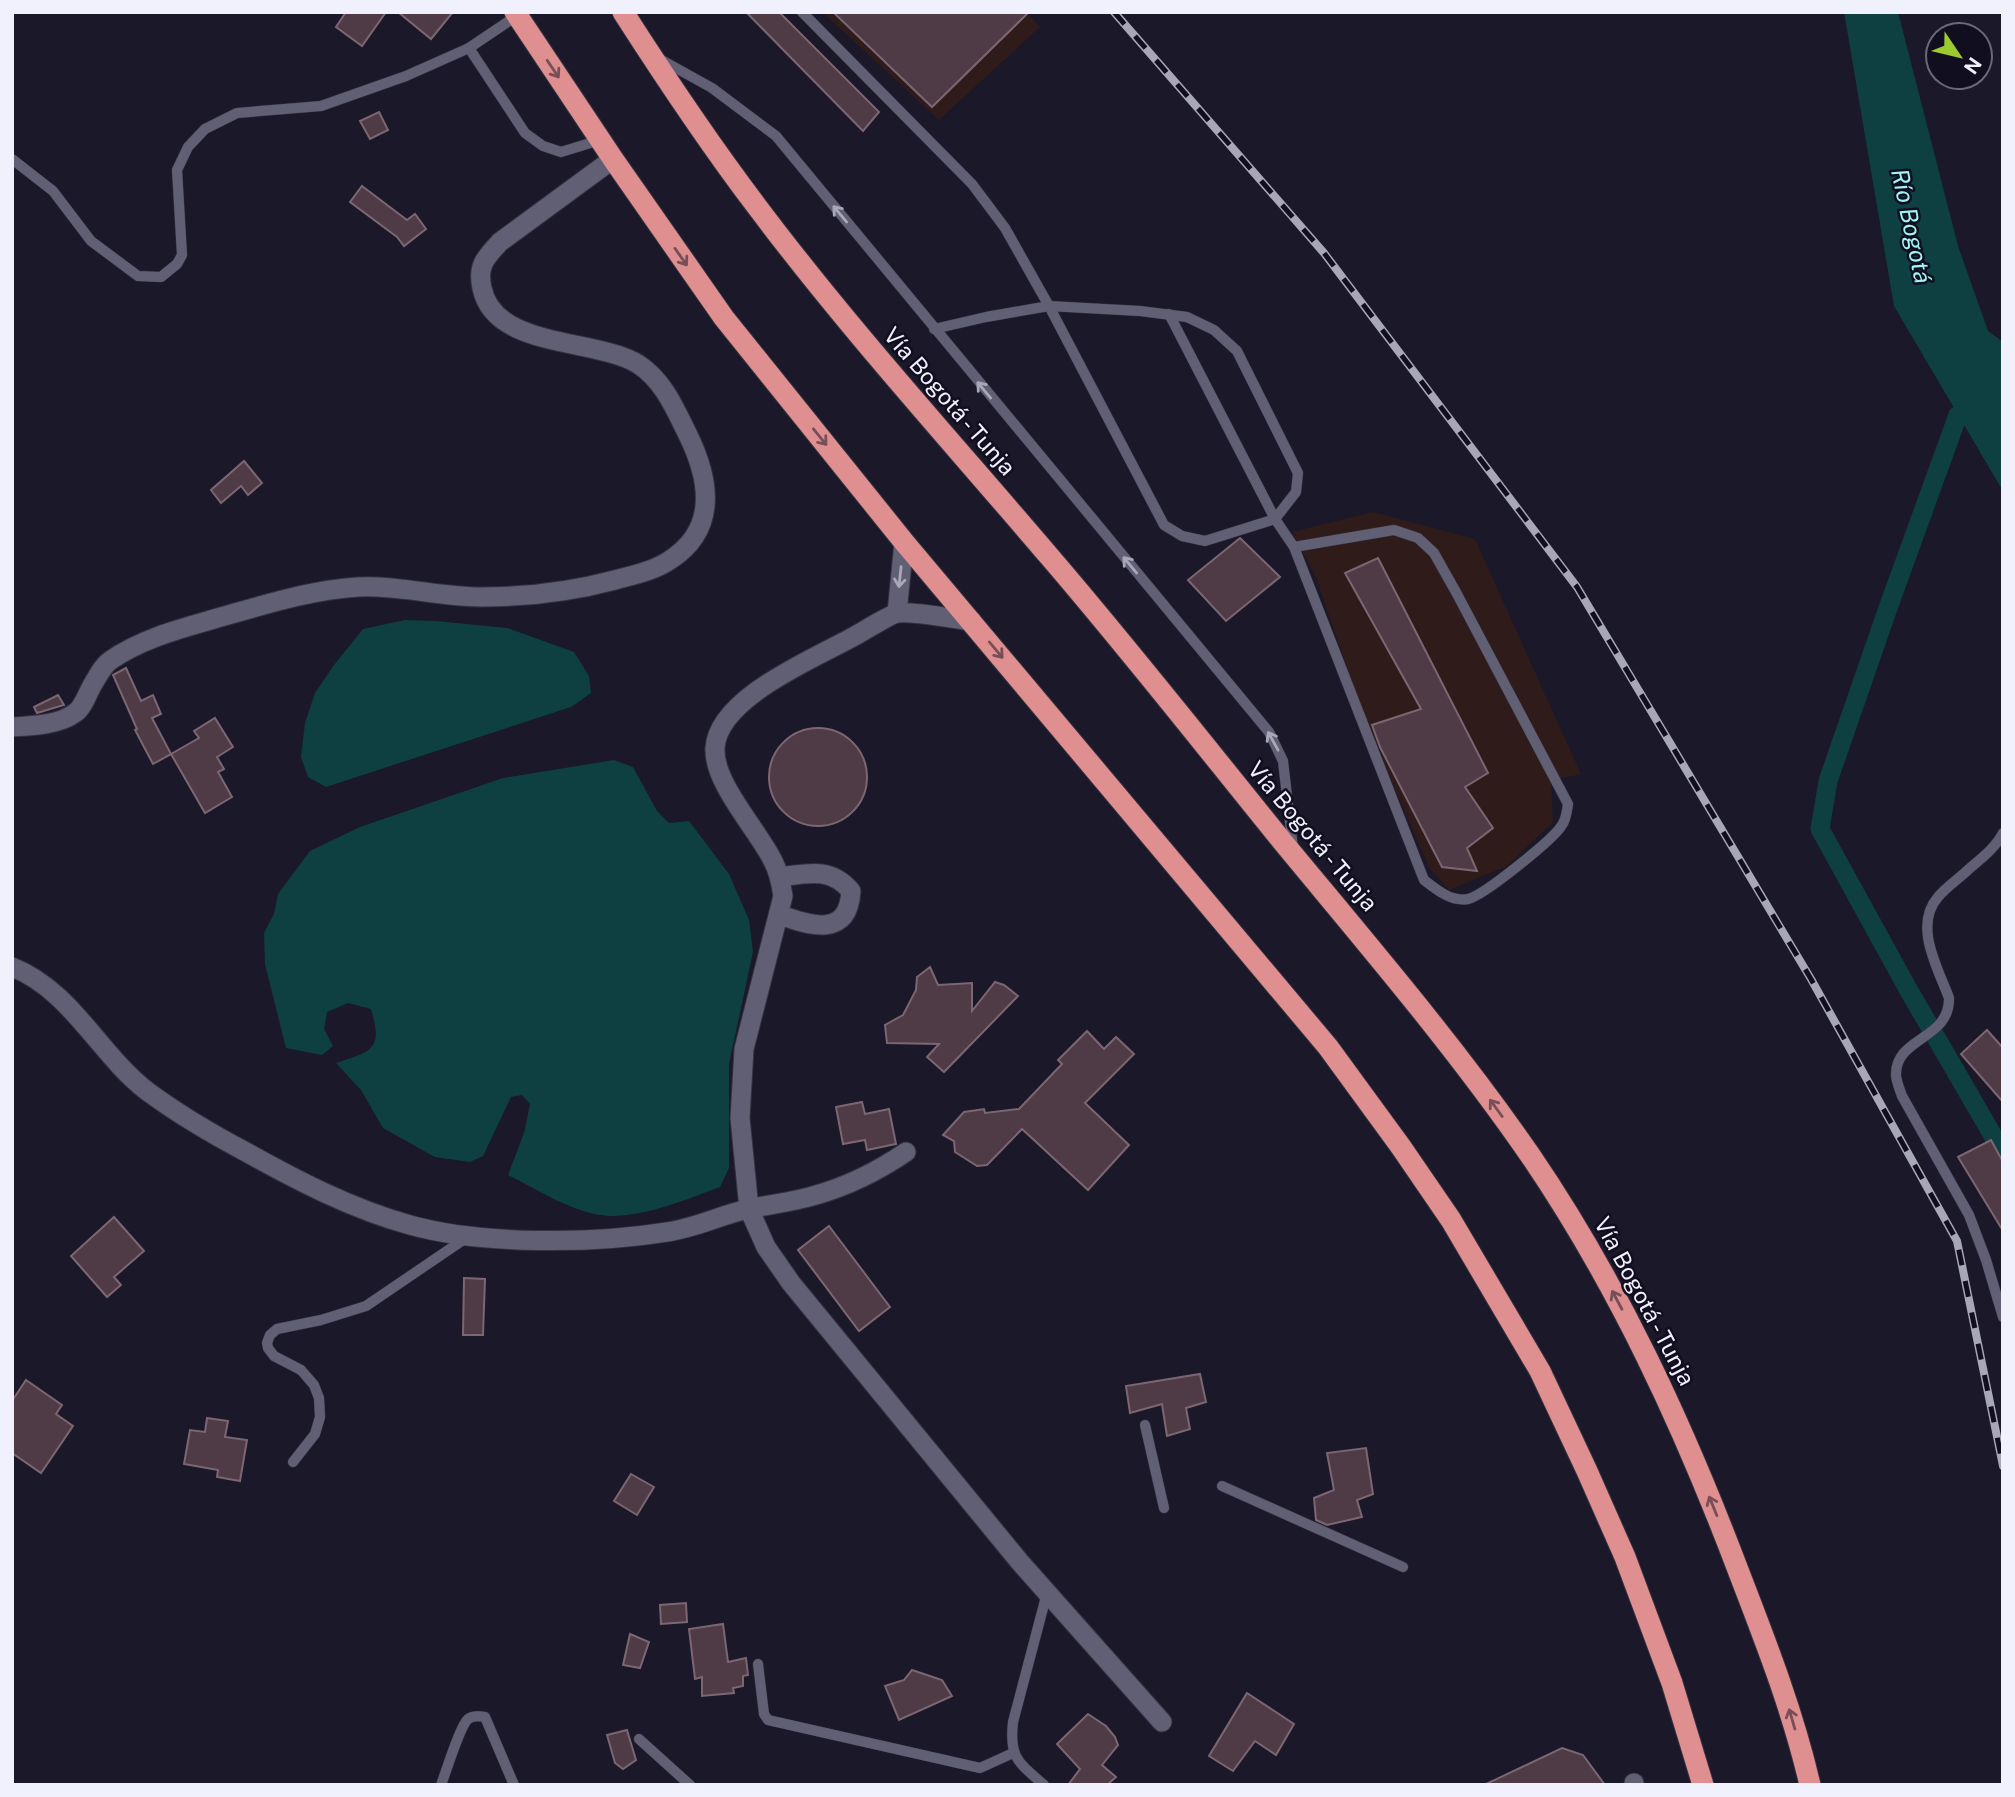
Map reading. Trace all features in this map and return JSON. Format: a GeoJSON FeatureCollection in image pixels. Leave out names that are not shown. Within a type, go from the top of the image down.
{"type":"FeatureCollection","features":[{"type":"Feature","properties":{"kind":"highway","name":"Vía Bogotá - Tunja"},"geometry":{"type":"LineString","coordinates":[[623,12],[704,134],[760,212],[884,366],[1053,561],[1387,966],[1465,1065],[1537,1166],[1572,1220],[1650,1361],[1695,1460],[1786,1698],[1810,1785]]}},
{"type":"Feature","properties":{"kind":"highway"},"geometry":{"type":"LineString","coordinates":[[516,14],[724,318],[904,542],[1328,1047],[1451,1220],[1540,1371],[1592,1483],[1625,1557],[1667,1670],[1703,1785]]}},
{"type":"Feature","properties":{"kind":"street"},"geometry":{"type":"LineString","coordinates":[[12,727],[51,721],[77,713],[107,663],[137,644],[283,599],[358,587],[478,597],[573,591],[652,569],[670,561],[689,544],[705,517],[707,496],[700,459],[664,387],[638,365],[609,352],[524,332],[497,315],[484,299],[480,278],[484,258],[500,242],[613,159]]}},
{"type":"Feature","properties":{"kind":"street"},"geometry":{"type":"LineString","coordinates":[[897,613],[904,542]]}},
{"type":"Feature","properties":{"kind":"street"},"geometry":{"type":"LineString","coordinates":[[972,621],[897,613],[759,688],[734,711],[722,727],[715,747],[718,769],[772,858],[780,877],[783,896],[744,1049],[741,1081],[743,1167],[749,1209],[766,1247],[791,1283],[1019,1561],[1162,1722]]}},
{"type":"Feature","properties":{"kind":"street"},"geometry":{"type":"LineString","coordinates":[[780,877],[829,874],[842,880],[851,891],[850,906],[842,919],[832,924],[814,925],[780,915]]}},
{"type":"Feature","properties":{"kind":"street"},"geometry":{"type":"LineString","coordinates":[[12,967],[51,990],[116,1064],[148,1091],[209,1132],[279,1171],[344,1202],[411,1225],[469,1235],[534,1240],[607,1240],[670,1232],[749,1209],[817,1195],[877,1171],[906,1152]]}},
{"type":"Feature","properties":{"kind":"lane"},"geometry":{"type":"LineString","coordinates":[[802,12],[971,184],[1005,228],[1049,306],[1164,524],[1182,536],[1205,541],[1275,519],[1296,492],[1298,472],[1237,351],[1214,330],[1187,317],[1049,306],[934,329]]}},
{"type":"Feature","properties":{"kind":"lane"},"geometry":{"type":"LineString","coordinates":[[12,159],[53,191],[91,242],[138,276],[161,277],[177,264],[182,255],[177,170],[188,147],[205,129],[237,113],[321,106],[406,76],[469,48],[516,14]]}},
{"type":"Feature","properties":{"kind":"lane"},"geometry":{"type":"LineString","coordinates":[[469,48],[525,133],[543,146],[561,152],[601,140]]}},
{"type":"Feature","properties":{"kind":"lane"},"geometry":{"type":"LineString","coordinates":[[650,53],[712,88],[776,136],[1269,732],[1283,761],[1294,855]]}},
{"type":"Feature","properties":{"kind":"lane"},"geometry":{"type":"LineString","coordinates":[[1169,314],[1275,519],[1294,547],[1424,880],[1438,892],[1453,899],[1469,899],[1505,876],[1548,841],[1562,825],[1569,804],[1457,594],[1434,554],[1418,538],[1394,530],[1294,547]]}},
{"type":"Feature","properties":{"kind":"lane"},"geometry":{"type":"LineString","coordinates":[[2003,833],[1983,857],[1937,897],[1927,914],[1927,936],[1949,998],[1947,1017],[1938,1027],[1902,1053],[1896,1075],[1902,1096],[1969,1215],[2003,1317]]}},
{"type":"Feature","properties":{"kind":"lane"},"geometry":{"type":"LineString","coordinates":[[293,1462],[315,1434],[320,1417],[319,1398],[314,1385],[301,1370],[274,1356],[267,1343],[270,1335],[277,1329],[321,1320],[366,1306],[469,1235]]}},
{"type":"Feature","properties":{"kind":"lane"},"geometry":{"type":"LineString","coordinates":[[1145,1425],[1164,1508]]}},
{"type":"Feature","properties":{"kind":"lane"},"geometry":{"type":"LineString","coordinates":[[1222,1486],[1403,1567]]}},
{"type":"Feature","properties":{"kind":"lane"},"geometry":{"type":"LineString","coordinates":[[1044,1785],[1023,1767],[1013,1753],[1013,1722],[1048,1593]]}},
{"type":"Feature","properties":{"kind":"lane"},"geometry":{"type":"LineString","coordinates":[[758,1664],[764,1714],[768,1720],[980,1768],[1013,1753]]}},
{"type":"Feature","properties":{"kind":"lane"},"geometry":{"type":"LineString","coordinates":[[441,1785],[463,1728],[468,1719],[478,1715],[485,1717],[514,1785]]}},
{"type":"Feature","properties":{"kind":"lane"},"geometry":{"type":"LineString","coordinates":[[639,1739],[690,1785]]}},
{"type":"Feature","properties":{"kind":"shaded area"},"geometry":{"type":"Polygon","coordinates":[[[822,12],[1026,12],[1040,27],[939,120],[822,12]]]}},
{"type":"Feature","properties":{"kind":"shaded area"},"geometry":{"type":"Polygon","coordinates":[[[1373,512],[1475,539],[1581,774],[1551,781],[1553,822],[1507,866],[1449,890],[1430,869],[1366,723],[1316,578],[1292,532],[1373,512]]]}},
{"type":"Feature","properties":{"kind":"water","name":"Río Bogotá"},"geometry":{"type":"Polygon","coordinates":[[[1844,12],[1898,12],[1958,246],[1988,331],[2003,342],[2003,491],[1894,306],[1844,12]]]}},
{"type":"Feature","properties":{"kind":"water"},"geometry":{"type":"Polygon","coordinates":[[[405,620],[507,628],[574,652],[589,676],[591,693],[571,707],[326,787],[308,777],[301,757],[305,723],[315,693],[363,629],[405,620]]]}},
{"type":"Feature","properties":{"kind":"water"},"geometry":{"type":"Polygon","coordinates":[[[614,760],[633,767],[657,811],[669,823],[689,821],[729,874],[749,920],[753,952],[729,1064],[729,1168],[720,1187],[680,1202],[623,1216],[583,1211],[508,1175],[524,1133],[530,1104],[522,1095],[511,1097],[483,1156],[470,1162],[435,1157],[383,1128],[361,1090],[336,1063],[359,1055],[372,1046],[376,1033],[371,1009],[348,1003],[327,1012],[324,1029],[333,1046],[322,1055],[286,1048],[265,964],[264,933],[274,914],[278,894],[310,851],[360,827],[503,778],[614,760]]]}},
{"type":"Feature","properties":{"kind":"building"},"geometry":{"type":"Polygon","coordinates":[[[346,12],[386,12],[362,46],[336,27],[346,12]]]}},
{"type":"Feature","properties":{"kind":"building"},"geometry":{"type":"Polygon","coordinates":[[[398,12],[453,12],[431,39],[398,12]]]}},
{"type":"Feature","properties":{"kind":"building"},"geometry":{"type":"Polygon","coordinates":[[[746,12],[779,12],[879,112],[863,131],[746,12]]]}},
{"type":"Feature","properties":{"kind":"building"},"geometry":{"type":"Polygon","coordinates":[[[833,12],[1029,12],[932,107],[833,12]]]}},
{"type":"Feature","properties":{"kind":"building"},"geometry":{"type":"Polygon","coordinates":[[[379,112],[388,130],[370,139],[360,121],[379,112]]]}},
{"type":"Feature","properties":{"kind":"building"},"geometry":{"type":"Polygon","coordinates":[[[362,186],[407,220],[415,214],[426,229],[404,246],[397,237],[350,202],[362,186]]]}},
{"type":"Feature","properties":{"kind":"building"},"geometry":{"type":"Polygon","coordinates":[[[244,461],[262,483],[248,495],[241,486],[221,503],[211,490],[244,461]]]}},
{"type":"Feature","properties":{"kind":"building"},"geometry":{"type":"Polygon","coordinates":[[[1240,538],[1280,577],[1226,621],[1188,580],[1240,538]]]}},
{"type":"Feature","properties":{"kind":"building"},"geometry":{"type":"Polygon","coordinates":[[[1378,558],[1488,773],[1465,787],[1493,828],[1467,848],[1477,871],[1442,867],[1380,747],[1372,725],[1421,709],[1345,573],[1378,558]]]}},
{"type":"Feature","properties":{"kind":"building"},"geometry":{"type":"Polygon","coordinates":[[[126,668],[141,701],[153,695],[161,714],[152,718],[171,754],[153,764],[135,730],[137,729],[113,675],[126,668]]]}},
{"type":"Feature","properties":{"kind":"building"},"geometry":{"type":"Polygon","coordinates":[[[58,695],[64,705],[37,713],[34,707],[58,695]]]}},
{"type":"Feature","properties":{"kind":"building"},"geometry":{"type":"Polygon","coordinates":[[[215,718],[233,747],[217,757],[224,769],[218,772],[232,797],[205,813],[171,754],[199,738],[194,731],[215,718]]]}},
{"type":"Feature","properties":{"kind":"building"},"geometry":{"type":"Polygon","coordinates":[[[818,728],[837,731],[853,742],[864,758],[867,777],[864,796],[853,812],[837,823],[818,826],[799,823],[783,812],[772,796],[769,777],[772,758],[783,742],[799,731],[818,728]]]}},
{"type":"Feature","properties":{"kind":"building"},"geometry":{"type":"Polygon","coordinates":[[[930,967],[938,985],[972,983],[972,1011],[995,982],[1004,985],[1018,996],[944,1072],[927,1057],[939,1044],[887,1043],[885,1025],[903,1015],[916,990],[917,977],[930,967]]]}},
{"type":"Feature","properties":{"kind":"building"},"geometry":{"type":"Polygon","coordinates":[[[1987,1030],[2003,1048],[2003,1102],[1961,1054],[1987,1030]]]}},
{"type":"Feature","properties":{"kind":"building"},"geometry":{"type":"Polygon","coordinates":[[[1087,1031],[1104,1049],[1116,1037],[1134,1054],[1085,1103],[1129,1145],[1088,1190],[1022,1129],[987,1165],[977,1166],[955,1152],[954,1141],[943,1135],[964,1112],[984,1109],[985,1113],[1019,1109],[1062,1064],[1058,1060],[1087,1031]]]}},
{"type":"Feature","properties":{"kind":"building"},"geometry":{"type":"Polygon","coordinates":[[[862,1102],[865,1114],[889,1109],[896,1144],[867,1150],[865,1140],[843,1144],[836,1107],[862,1102]]]}},
{"type":"Feature","properties":{"kind":"building"},"geometry":{"type":"Polygon","coordinates":[[[1991,1140],[2003,1162],[2003,1231],[1958,1157],[1991,1140]]]}},
{"type":"Feature","properties":{"kind":"building"},"geometry":{"type":"Polygon","coordinates":[[[114,1217],[144,1251],[114,1277],[121,1285],[107,1297],[71,1256],[114,1217]]]}},
{"type":"Feature","properties":{"kind":"building"},"geometry":{"type":"Polygon","coordinates":[[[829,1226],[890,1307],[859,1331],[798,1250],[829,1226]]]}},
{"type":"Feature","properties":{"kind":"building"},"geometry":{"type":"Polygon","coordinates":[[[464,1278],[485,1279],[483,1335],[463,1335],[464,1278]]]}},
{"type":"Feature","properties":{"kind":"building"},"geometry":{"type":"Polygon","coordinates":[[[1200,1374],[1206,1402],[1186,1408],[1190,1429],[1167,1436],[1162,1404],[1130,1413],[1126,1386],[1200,1374]]]}},
{"type":"Feature","properties":{"kind":"building"},"geometry":{"type":"Polygon","coordinates":[[[26,1380],[62,1405],[56,1414],[73,1426],[41,1473],[12,1453],[12,1401],[26,1380]]]}},
{"type":"Feature","properties":{"kind":"building"},"geometry":{"type":"Polygon","coordinates":[[[207,1418],[228,1421],[225,1437],[247,1440],[240,1481],[217,1477],[218,1470],[184,1464],[190,1430],[205,1432],[207,1418]]]}},
{"type":"Feature","properties":{"kind":"building"},"geometry":{"type":"Polygon","coordinates":[[[1366,1448],[1373,1494],[1357,1500],[1362,1517],[1327,1525],[1316,1520],[1314,1498],[1334,1490],[1327,1453],[1366,1448]]]}},
{"type":"Feature","properties":{"kind":"building"},"geometry":{"type":"Polygon","coordinates":[[[631,1474],[654,1487],[637,1515],[614,1501],[631,1474]]]}},
{"type":"Feature","properties":{"kind":"building"},"geometry":{"type":"Polygon","coordinates":[[[686,1603],[687,1622],[661,1624],[660,1605],[686,1603]]]}},
{"type":"Feature","properties":{"kind":"building"},"geometry":{"type":"Polygon","coordinates":[[[723,1624],[728,1662],[746,1658],[748,1675],[743,1676],[743,1686],[733,1688],[734,1693],[702,1696],[702,1677],[695,1679],[689,1629],[723,1624]]]}},
{"type":"Feature","properties":{"kind":"building"},"geometry":{"type":"Polygon","coordinates":[[[630,1634],[649,1642],[640,1668],[623,1665],[630,1634]]]}},
{"type":"Feature","properties":{"kind":"building"},"geometry":{"type":"Polygon","coordinates":[[[912,1670],[942,1680],[952,1696],[899,1720],[885,1686],[904,1680],[912,1670]]]}},
{"type":"Feature","properties":{"kind":"building"},"geometry":{"type":"Polygon","coordinates":[[[1247,1693],[1294,1724],[1276,1755],[1255,1741],[1233,1771],[1209,1756],[1247,1693]]]}},
{"type":"Feature","properties":{"kind":"building"},"geometry":{"type":"Polygon","coordinates":[[[1088,1714],[1106,1726],[1115,1737],[1118,1745],[1102,1765],[1116,1777],[1107,1785],[1068,1785],[1080,1769],[1057,1744],[1088,1714]]]}},
{"type":"Feature","properties":{"kind":"building"},"geometry":{"type":"Polygon","coordinates":[[[627,1730],[636,1760],[623,1769],[615,1763],[607,1735],[627,1730]]]}},
{"type":"Feature","properties":{"kind":"building"},"geometry":{"type":"Polygon","coordinates":[[[1562,1748],[1583,1755],[1605,1785],[1484,1785],[1562,1748]]]}},
{"type":"Feature","properties":{"kind":"waterway"},"geometry":{"type":"LineString","coordinates":[[1958,415],[1828,781],[1820,829],[2003,1153]]}},
{"type":"Feature","properties":{"kind":"railway"},"geometry":{"type":"LineString","coordinates":[[1114,12],[1324,253],[1577,587],[1811,979],[1957,1241],[2003,1466]]}}]}
